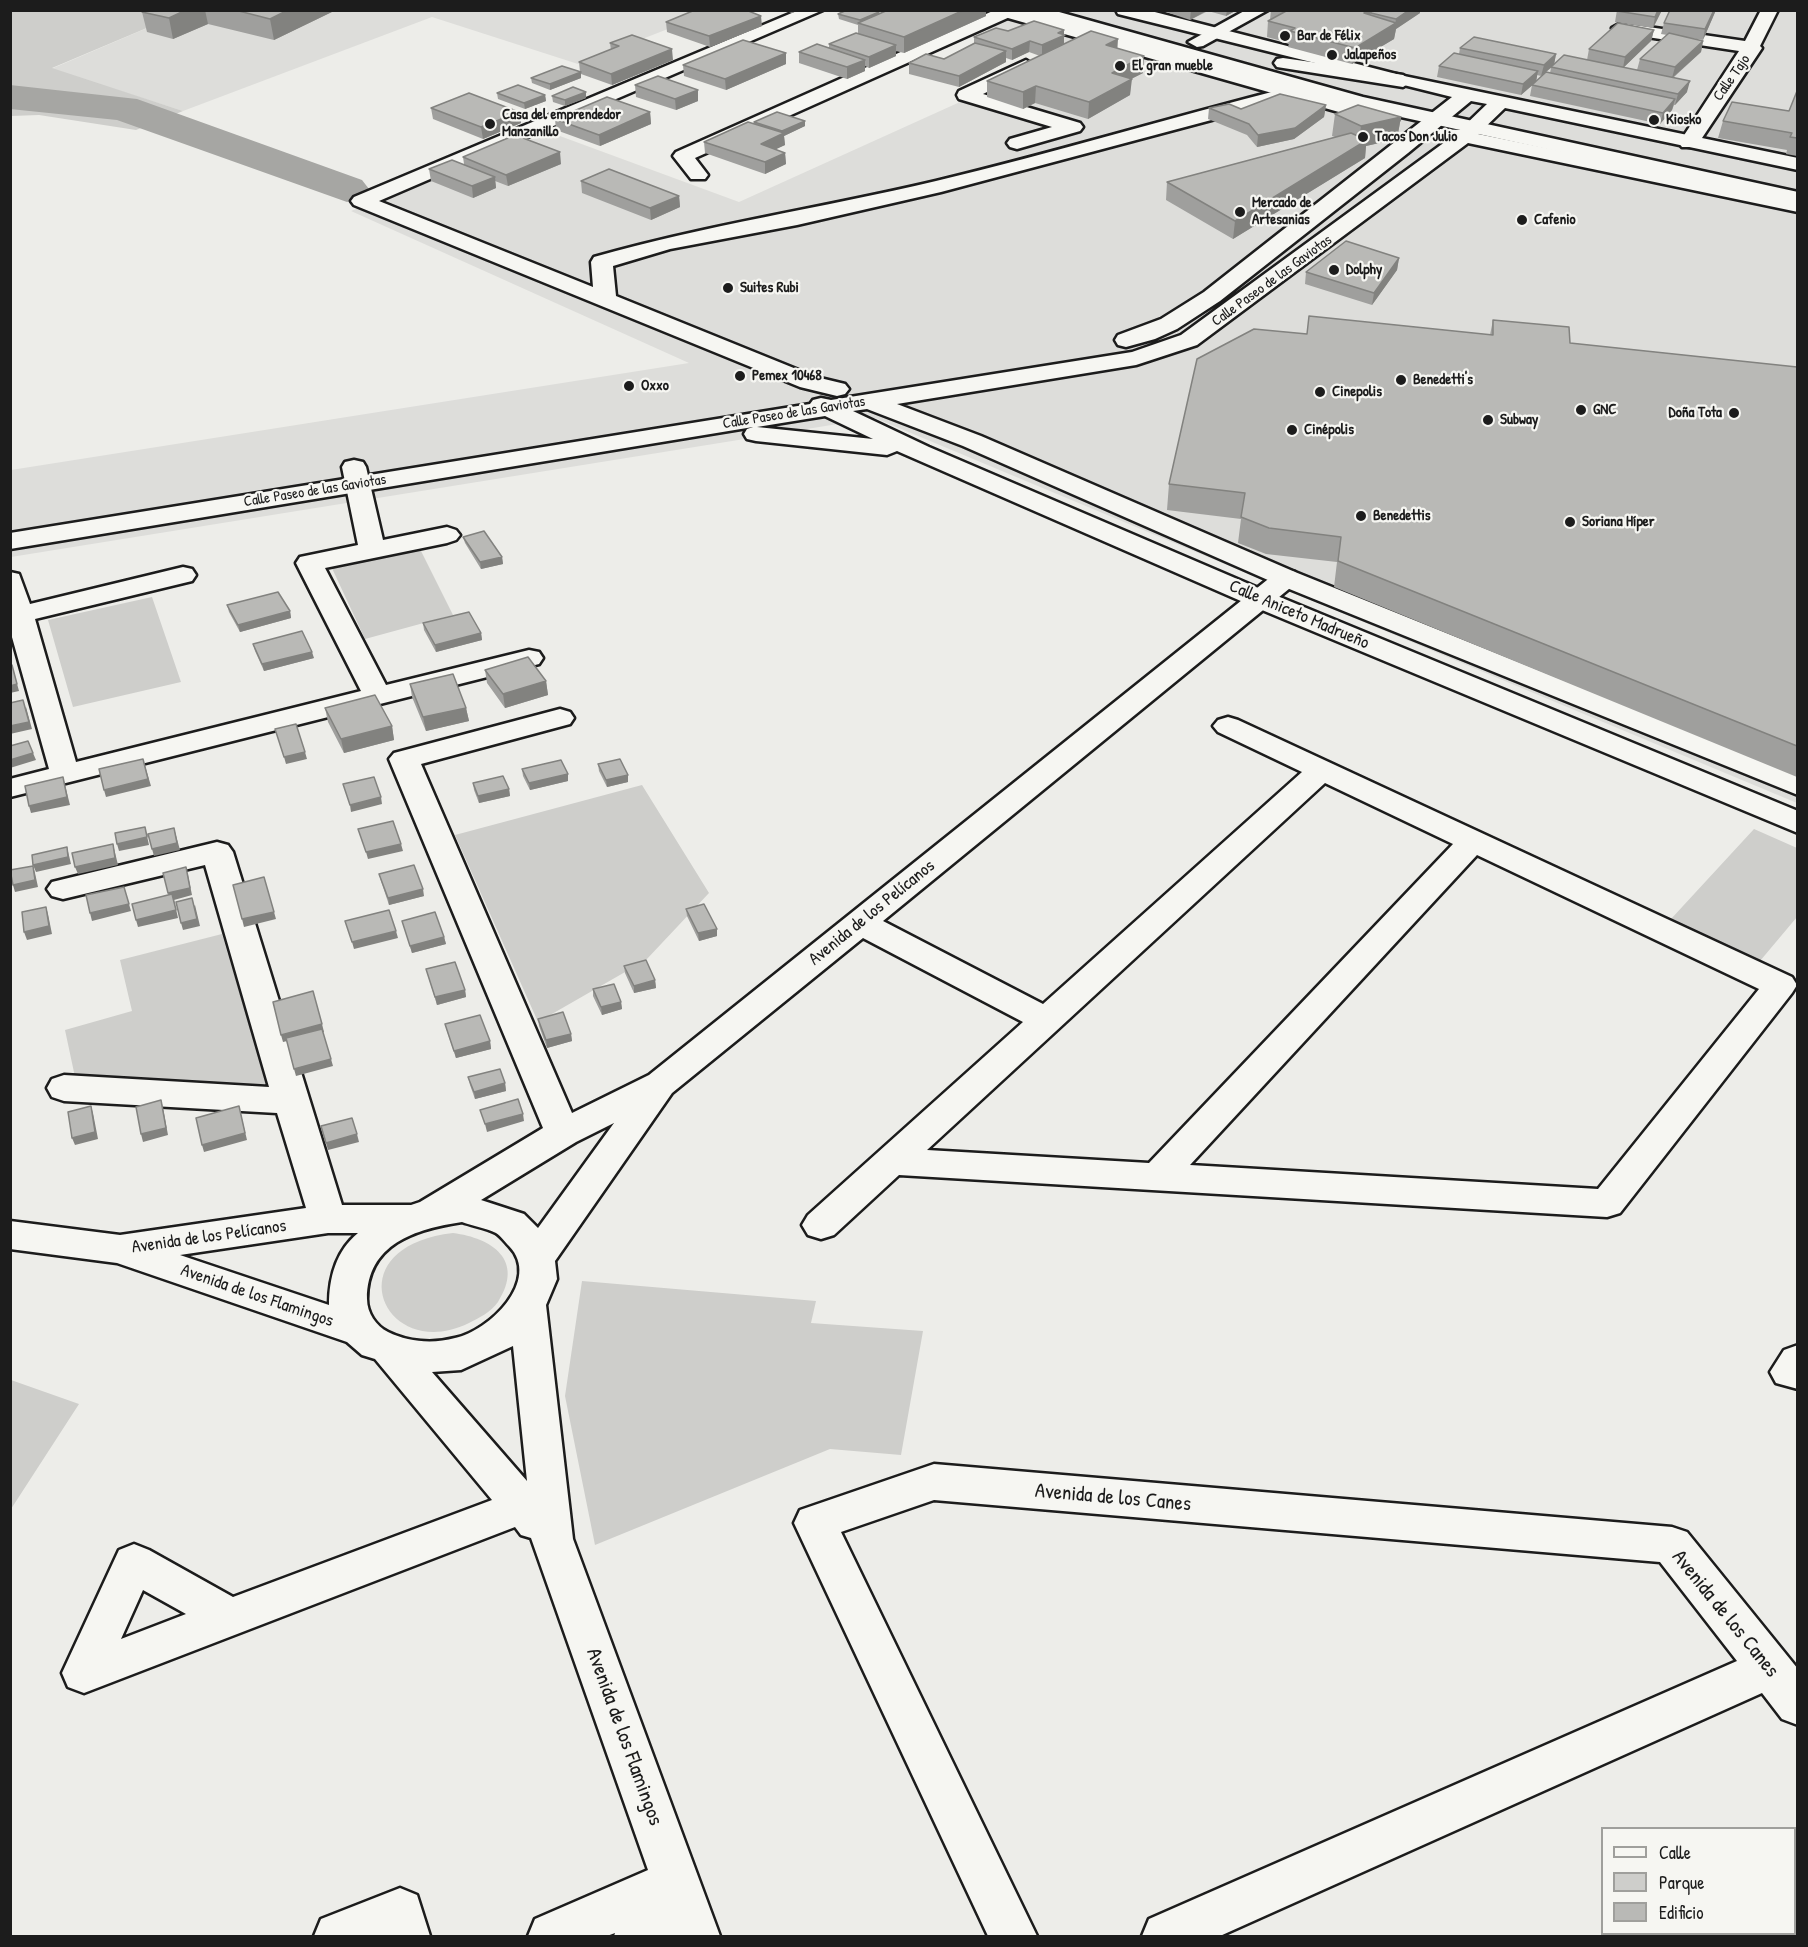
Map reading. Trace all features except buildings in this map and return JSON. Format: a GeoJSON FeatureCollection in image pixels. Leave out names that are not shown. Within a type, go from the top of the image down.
{"type":"FeatureCollection","features":[{"type":"Feature","properties":{"kind":"street"},"geometry":{"type":"LineString","coordinates":[[815,10],[360,201],[605,301],[820,394]]}},
{"type":"Feature","properties":{"kind":"street"},"geometry":{"type":"LineString","coordinates":[[1031,10],[1278,80],[1445,113]]}},
{"type":"Feature","properties":{"kind":"street"},"geometry":{"type":"LineString","coordinates":[[1082,10],[1408,78],[1797,164]]}},
{"type":"Feature","properties":{"kind":"street"},"geometry":{"type":"LineString","coordinates":[[1124,10],[1210,36],[1403,81],[1445,113],[1473,128],[1797,206]]}},
{"type":"Feature","properties":{"kind":"street"},"geometry":{"type":"LineString","coordinates":[[1140,10],[1210,36],[1256,58],[1445,113],[1473,128],[1797,198]]}},
{"type":"Feature","properties":{"kind":"street"},"geometry":{"type":"LineString","coordinates":[[1210,36],[1260,10]]}},
{"type":"Feature","properties":{"kind":"street","name":"Calle Tajo"},"geometry":{"type":"LineString","coordinates":[[1691,140],[1720,93],[1753,48],[1770,10]]}},
{"type":"Feature","properties":{"kind":"street"},"geometry":{"type":"LineString","coordinates":[[698,175],[683,156],[1003,11],[1287,94],[1445,113],[1500,102],[1691,140],[1797,158]]}},
{"type":"Feature","properties":{"kind":"street"},"geometry":{"type":"LineString","coordinates":[[1622,28],[1753,48]]}},
{"type":"Feature","properties":{"kind":"street"},"geometry":{"type":"LineString","coordinates":[[1060,50],[1088,37]]}},
{"type":"Feature","properties":{"kind":"street"},"geometry":{"type":"LineString","coordinates":[[1256,58],[1403,81]]}},
{"type":"Feature","properties":{"kind":"street"},"geometry":{"type":"LineString","coordinates":[[998,149],[1073,127],[966,95],[1039,60]]}},
{"type":"Feature","properties":{"kind":"street"},"geometry":{"type":"LineString","coordinates":[[605,301],[602,262],[667,243],[797,219],[941,186],[1287,94]]}},
{"type":"Feature","properties":{"kind":"street","name":"Calle Paseo de las Gaviotas"},"geometry":{"type":"LineString","coordinates":[[868,400],[1136,358],[1190,340],[1473,128],[1500,102]]}},
{"type":"Feature","properties":{"kind":"street","name":"Calle Paseo de las Gaviotas"},"geometry":{"type":"LineString","coordinates":[[10,541],[356,475],[1138,338],[1192,310],[1445,113]]}},
{"type":"Feature","properties":{"kind":"street"},"geometry":{"type":"LineString","coordinates":[[1473,128],[1652,154],[1797,181]]}},
{"type":"Feature","properties":{"kind":"street"},"geometry":{"type":"LineString","coordinates":[[929,424],[938,404],[958,387]]}},
{"type":"Feature","properties":{"kind":"street","name":"Calle Paseo de las Gaviotas"},"geometry":{"type":"LineString","coordinates":[[10,522],[686,430],[820,394]]}},
{"type":"Feature","properties":{"kind":"street","name":"Calle Aniceto Madrueño"},"geometry":{"type":"LineString","coordinates":[[820,394],[868,400],[929,424],[1286,578],[1797,786]]}},
{"type":"Feature","properties":{"kind":"street","name":"Calle Aniceto Madrueño"},"geometry":{"type":"LineString","coordinates":[[820,394],[920,452],[1260,599],[1797,823]]}},
{"type":"Feature","properties":{"kind":"street"},"geometry":{"type":"LineString","coordinates":[[686,430],[801,436],[920,452]]}},
{"type":"Feature","properties":{"kind":"street"},"geometry":{"type":"LineString","coordinates":[[356,475],[372,550]]}},
{"type":"Feature","properties":{"kind":"street"},"geometry":{"type":"LineString","coordinates":[[376,695],[309,562],[447,535]]}},
{"type":"Feature","properties":{"kind":"street"},"geometry":{"type":"LineString","coordinates":[[21,614],[183,575]]}},
{"type":"Feature","properties":{"kind":"street","name":"Avenida de los Pelícanos"},"geometry":{"type":"LineString","coordinates":[[10,1235],[120,1249],[328,1219],[421,1214],[563,1133],[661,1084],[1286,578]]}},
{"type":"Feature","properties":{"kind":"street"},"geometry":{"type":"LineString","coordinates":[[10,580],[65,774]]}},
{"type":"Feature","properties":{"kind":"street"},"geometry":{"type":"LineString","coordinates":[[10,788],[529,658]]}},
{"type":"Feature","properties":{"kind":"street"},"geometry":{"type":"LineString","coordinates":[[560,718],[404,759],[563,1133]]}},
{"type":"Feature","properties":{"kind":"street"},"geometry":{"type":"LineString","coordinates":[[891,1161],[1607,1203],[1780,985],[1228,726]]}},
{"type":"Feature","properties":{"kind":"street"},"geometry":{"type":"LineString","coordinates":[[821,1225],[1322,770]]}},
{"type":"Feature","properties":{"kind":"street"},"geometry":{"type":"LineString","coordinates":[[1158,1176],[1473,841]]}},
{"type":"Feature","properties":{"kind":"street"},"geometry":{"type":"LineString","coordinates":[[63,889],[217,852],[328,1219]]}},
{"type":"Feature","properties":{"kind":"street"},"geometry":{"type":"LineString","coordinates":[[860,923],[1046,1020]]}},
{"type":"Feature","properties":{"kind":"street"},"geometry":{"type":"LineString","coordinates":[[537,1257],[661,1084]]}},
{"type":"Feature","properties":{"kind":"street"},"geometry":{"type":"LineString","coordinates":[[64,1088],[291,1101]]}},
{"type":"Feature","properties":{"kind":"street"},"geometry":{"type":"LineString","coordinates":[[462,1209],[496,1216],[511,1222],[528,1238],[537,1257],[539,1274],[536,1291],[528,1308],[509,1329],[483,1346],[453,1355],[421,1358],[376,1341],[349,1312],[346,1291],[351,1269],[364,1249],[377,1237],[421,1214],[462,1209]]}},
{"type":"Feature","properties":{"kind":"street","name":"Avenida de los Flamingos"},"geometry":{"type":"LineString","coordinates":[[120,1249],[376,1341],[541,1514]]}},
{"type":"Feature","properties":{"kind":"street","name":"Avenida de los Flamingos"},"geometry":{"type":"LineString","coordinates":[[528,1308],[541,1514],[687,1911]]}},
{"type":"Feature","properties":{"kind":"street","name":"Avenida de los Canes"},"geometry":{"type":"LineString","coordinates":[[1013,1936],[815,1523],[934,1482],[1672,1545],[1797,1704]]}},
{"type":"Feature","properties":{"kind":"street"},"geometry":{"type":"LineString","coordinates":[[232,1618],[541,1514]]}},
{"type":"Feature","properties":{"kind":"street"},"geometry":{"type":"LineString","coordinates":[[1166,1936],[1769,1668]]}},
{"type":"Feature","properties":{"kind":"street"},"geometry":{"type":"LineString","coordinates":[[552,1936],[687,1911]]}},
{"type":"Feature","properties":{"kind":"street"},"geometry":{"type":"LineString","coordinates":[[638,1936],[687,1911]]}},
{"type":"Feature","properties":{"kind":"street"},"geometry":{"type":"LineString","coordinates":[[338,1936],[400,1912],[406,1936]]}},
{"type":"Feature","properties":{"kind":"shaded area"},"geometry":{"type":"Polygon","coordinates":[[[187,11],[714,11],[578,64],[432,17],[183,111],[51,69],[187,11]]]}},
{"type":"Feature","properties":{"kind":"shaded area"},"geometry":{"type":"Polygon","coordinates":[[[927,11],[1797,11],[1797,803],[875,418],[11,557],[11,470],[689,363],[351,211],[549,132],[739,202],[1066,54],[927,11]]]}},
{"type":"Feature","properties":{"kind":"green space"},"geometry":{"type":"Polygon","coordinates":[[[10,11],[187,11],[52,68],[183,111],[136,130],[39,115],[11,116],[10,11]]]}},
{"type":"Feature","properties":{"kind":"green space"},"geometry":{"type":"Polygon","coordinates":[[[419,547],[453,615],[365,639],[330,564],[419,547]]]}},
{"type":"Feature","properties":{"kind":"green space"},"geometry":{"type":"Polygon","coordinates":[[[152,597],[181,682],[73,707],[48,620],[152,597]]]}},
{"type":"Feature","properties":{"kind":"green space"},"geometry":{"type":"Polygon","coordinates":[[[642,785],[709,893],[646,960],[538,1022],[455,835],[642,785]]]}},
{"type":"Feature","properties":{"kind":"green space"},"geometry":{"type":"Polygon","coordinates":[[[1754,829],[1797,848],[1797,917],[1760,961],[1671,919],[1754,829]]]}},
{"type":"Feature","properties":{"kind":"green space"},"geometry":{"type":"Polygon","coordinates":[[[222,934],[267,1085],[75,1077],[65,1030],[132,1011],[120,960],[222,934]]]}},
{"type":"Feature","properties":{"kind":"green space"},"geometry":{"type":"Polygon","coordinates":[[[453,1233],[480,1240],[500,1254],[506,1263],[508,1274],[505,1287],[492,1309],[469,1323],[439,1332],[414,1329],[395,1317],[384,1299],[382,1279],[392,1259],[415,1243],[453,1233]]]}},
{"type":"Feature","properties":{"kind":"green space"},"geometry":{"type":"Polygon","coordinates":[[[582,1281],[816,1301],[811,1323],[923,1331],[901,1455],[830,1449],[595,1545],[565,1396],[582,1281]]]}},
{"type":"Feature","properties":{"kind":"green space"},"geometry":{"type":"Polygon","coordinates":[[[10,1380],[79,1404],[11,1509],[10,1380]]]}},
{"type":"Feature","properties":{"kind":"waterway"},"geometry":{"type":"LineString","coordinates":[[10,97],[123,108],[347,189]]}},
{"type":"Feature","properties":{"kind":"place","name":"Bar de Félix"},"geometry":{"type":"Point","coordinates":[1285,36]}},
{"type":"Feature","properties":{"kind":"place","name":"Jalapeños"},"geometry":{"type":"Point","coordinates":[1332,55]}},
{"type":"Feature","properties":{"kind":"place","name":"El gran mueble"},"geometry":{"type":"Point","coordinates":[1120,66]}},
{"type":"Feature","properties":{"kind":"place","name":"Kiosko"},"geometry":{"type":"Point","coordinates":[1654,120]}},
{"type":"Feature","properties":{"kind":"place","name":"Casa del emprendedor Manzanillo"},"geometry":{"type":"Point","coordinates":[490,124]}},
{"type":"Feature","properties":{"kind":"place","name":"Tacos Don Julio"},"geometry":{"type":"Point","coordinates":[1363,137]}},
{"type":"Feature","properties":{"kind":"place","name":"Mercado de Artesanias"},"geometry":{"type":"Point","coordinates":[1240,212]}},
{"type":"Feature","properties":{"kind":"place","name":"Cafenio"},"geometry":{"type":"Point","coordinates":[1522,220]}},
{"type":"Feature","properties":{"kind":"place","name":"Dolphy"},"geometry":{"type":"Point","coordinates":[1334,270]}},
{"type":"Feature","properties":{"kind":"place","name":"Suites Rubi"},"geometry":{"type":"Point","coordinates":[728,288]}},
{"type":"Feature","properties":{"kind":"place","name":"Pemex 10468"},"geometry":{"type":"Point","coordinates":[740,376]}},
{"type":"Feature","properties":{"kind":"place","name":"Benedetti's"},"geometry":{"type":"Point","coordinates":[1401,380]}},
{"type":"Feature","properties":{"kind":"place","name":"Oxxo"},"geometry":{"type":"Point","coordinates":[629,386]}},
{"type":"Feature","properties":{"kind":"place","name":"Cinepolis"},"geometry":{"type":"Point","coordinates":[1320,392]}},
{"type":"Feature","properties":{"kind":"place","name":"GNC"},"geometry":{"type":"Point","coordinates":[1581,410]}},
{"type":"Feature","properties":{"kind":"place","name":"Doña Tota"},"geometry":{"type":"Point","coordinates":[1734,413]}},
{"type":"Feature","properties":{"kind":"place","name":"Subway"},"geometry":{"type":"Point","coordinates":[1488,420]}},
{"type":"Feature","properties":{"kind":"place","name":"Cinépolis"},"geometry":{"type":"Point","coordinates":[1292,430]}},
{"type":"Feature","properties":{"kind":"place","name":"Benedettis"},"geometry":{"type":"Point","coordinates":[1361,516]}},
{"type":"Feature","properties":{"kind":"place","name":"Soriana Híper"},"geometry":{"type":"Point","coordinates":[1570,522]}}]}
